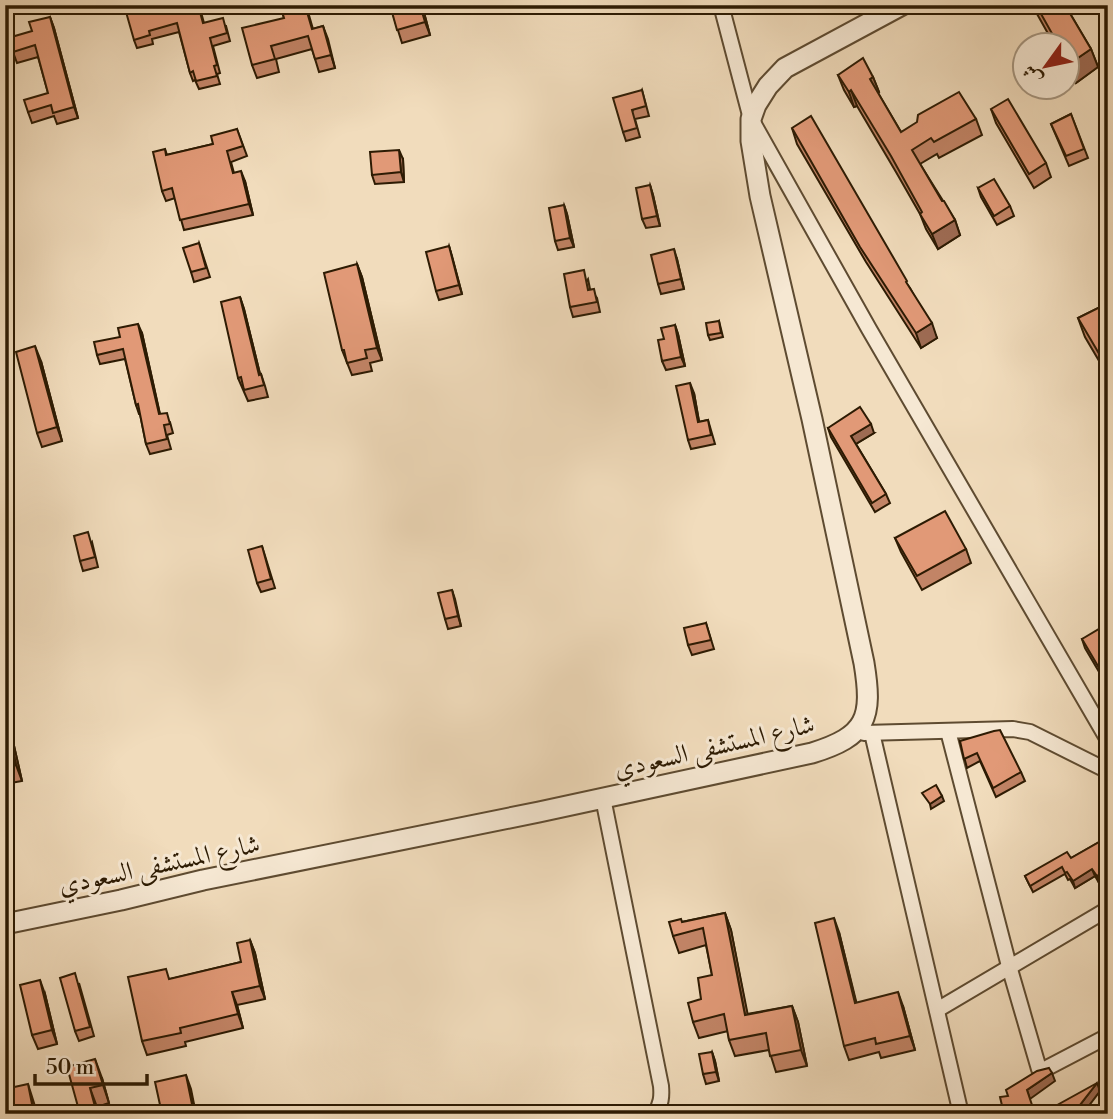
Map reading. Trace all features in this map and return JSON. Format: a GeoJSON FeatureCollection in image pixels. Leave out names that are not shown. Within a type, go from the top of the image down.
{"type":"FeatureCollection","features":[{"type":"Feature","properties":{"kind":"street"},"geometry":{"type":"LineString","coordinates":[[721,5],[751,119],[869,329],[1108,740]]}},
{"type":"Feature","properties":{"kind":"street"},"geometry":{"type":"LineString","coordinates":[[751,119],[768,86],[785,68],[902,5]]}},
{"type":"Feature","properties":{"kind":"street","name":"شارع المستشفى السعودي"},"geometry":{"type":"LineString","coordinates":[[5,924],[812,753],[864,733],[868,687],[864,663],[812,419],[760,196],[751,141],[751,119]]}},
{"type":"Feature","properties":{"kind":"street"},"geometry":{"type":"LineString","coordinates":[[961,1114],[937,1010],[864,733],[1013,729],[1030,732],[1108,771]]}},
{"type":"Feature","properties":{"kind":"street"},"geometry":{"type":"LineString","coordinates":[[948,730],[1009,966],[1039,1069],[1043,1070],[1108,1036]]}},
{"type":"Feature","properties":{"kind":"street"},"geometry":{"type":"LineString","coordinates":[[603,798],[661,1086],[662,1097],[655,1114]]}},
{"type":"Feature","properties":{"kind":"street"},"geometry":{"type":"LineString","coordinates":[[937,1010],[1108,909]]}},
{"type":"Feature","properties":{"kind":"building"},"geometry":{"type":"Polygon","coordinates":[[[147,5],[198,5],[203,23],[223,18],[227,33],[210,38],[217,76],[196,81],[193,71],[190,73],[177,23],[149,31],[150,35],[134,40],[126,12],[147,5]]]}},
{"type":"Feature","properties":{"kind":"building"},"geometry":{"type":"Polygon","coordinates":[[[280,5],[305,5],[312,29],[323,26],[331,55],[315,59],[308,36],[271,46],[275,59],[252,65],[242,28],[284,18],[280,5]]]}},
{"type":"Feature","properties":{"kind":"building"},"geometry":{"type":"Polygon","coordinates":[[[390,5],[420,5],[425,22],[397,30],[390,5]]]}},
{"type":"Feature","properties":{"kind":"building"},"geometry":{"type":"Polygon","coordinates":[[[1036,5],[1065,5],[1081,32],[1051,32],[1036,5]]]}},
{"type":"Feature","properties":{"kind":"building"},"geometry":{"type":"Polygon","coordinates":[[[50,17],[74,107],[53,113],[51,105],[28,112],[24,100],[48,93],[35,45],[13,52],[8,38],[32,31],[29,22],[50,17]]]}},
{"type":"Feature","properties":{"kind":"building"},"geometry":{"type":"Polygon","coordinates":[[[1082,34],[1091,49],[1082,55],[1082,34]]]}},
{"type":"Feature","properties":{"kind":"building"},"geometry":{"type":"Polygon","coordinates":[[[863,58],[873,77],[870,79],[901,132],[917,122],[918,115],[959,92],[976,119],[934,142],[931,138],[912,150],[955,220],[932,234],[891,156],[851,90],[849,92],[838,75],[863,58]]]}},
{"type":"Feature","properties":{"kind":"building"},"geometry":{"type":"Polygon","coordinates":[[[642,90],[646,106],[632,110],[637,128],[623,132],[613,98],[642,90]]]}},
{"type":"Feature","properties":{"kind":"building"},"geometry":{"type":"Polygon","coordinates":[[[1008,99],[1046,163],[1029,174],[991,109],[1008,99]]]}},
{"type":"Feature","properties":{"kind":"building"},"geometry":{"type":"Polygon","coordinates":[[[1071,114],[1084,149],[1066,156],[1051,124],[1071,114]]]}},
{"type":"Feature","properties":{"kind":"building"},"geometry":{"type":"Polygon","coordinates":[[[811,116],[932,323],[916,333],[860,247],[792,128],[811,116]]]}},
{"type":"Feature","properties":{"kind":"building"},"geometry":{"type":"Polygon","coordinates":[[[237,129],[243,146],[227,151],[233,173],[241,171],[249,204],[180,220],[172,188],[162,191],[153,152],[165,149],[166,155],[213,144],[211,136],[237,129]]]}},
{"type":"Feature","properties":{"kind":"building"},"geometry":{"type":"Polygon","coordinates":[[[399,150],[401,172],[372,175],[370,152],[399,150]]]}},
{"type":"Feature","properties":{"kind":"building"},"geometry":{"type":"Polygon","coordinates":[[[994,179],[1010,206],[994,216],[978,188],[994,179]]]}},
{"type":"Feature","properties":{"kind":"building"},"geometry":{"type":"Polygon","coordinates":[[[650,185],[657,216],[642,219],[636,188],[650,185]]]}},
{"type":"Feature","properties":{"kind":"building"},"geometry":{"type":"Polygon","coordinates":[[[564,205],[570,238],[555,241],[549,208],[564,205]]]}},
{"type":"Feature","properties":{"kind":"building"},"geometry":{"type":"Polygon","coordinates":[[[199,243],[206,268],[191,272],[183,248],[199,243]]]}},
{"type":"Feature","properties":{"kind":"building"},"geometry":{"type":"Polygon","coordinates":[[[449,246],[459,285],[436,291],[426,252],[449,246]]]}},
{"type":"Feature","properties":{"kind":"building"},"geometry":{"type":"Polygon","coordinates":[[[674,249],[681,279],[658,284],[651,255],[674,249]]]}},
{"type":"Feature","properties":{"kind":"building"},"geometry":{"type":"Polygon","coordinates":[[[357,264],[377,348],[365,350],[367,358],[347,363],[324,273],[357,264]]]}},
{"type":"Feature","properties":{"kind":"building"},"geometry":{"type":"Polygon","coordinates":[[[584,270],[588,290],[594,289],[597,302],[570,307],[564,274],[584,270]]]}},
{"type":"Feature","properties":{"kind":"building"},"geometry":{"type":"Polygon","coordinates":[[[240,297],[259,375],[261,374],[264,385],[244,390],[241,377],[238,378],[221,302],[240,297]]]}},
{"type":"Feature","properties":{"kind":"building"},"geometry":{"type":"Polygon","coordinates":[[[1108,303],[1108,354],[1101,357],[1078,318],[1108,303]]]}},
{"type":"Feature","properties":{"kind":"building"},"geometry":{"type":"Polygon","coordinates":[[[719,321],[721,333],[708,335],[706,323],[719,321]]]}},
{"type":"Feature","properties":{"kind":"building"},"geometry":{"type":"Polygon","coordinates":[[[138,324],[159,414],[167,413],[170,424],[164,425],[167,439],[146,444],[123,349],[97,355],[94,342],[120,337],[118,328],[138,324]]]}},
{"type":"Feature","properties":{"kind":"building"},"geometry":{"type":"Polygon","coordinates":[[[675,325],[681,357],[662,361],[658,340],[664,339],[661,328],[675,325]]]}},
{"type":"Feature","properties":{"kind":"building"},"geometry":{"type":"Polygon","coordinates":[[[35,346],[57,427],[37,433],[16,352],[35,346]]]}},
{"type":"Feature","properties":{"kind":"building"},"geometry":{"type":"Polygon","coordinates":[[[690,383],[698,422],[708,420],[711,435],[688,440],[676,386],[690,383]]]}},
{"type":"Feature","properties":{"kind":"building"},"geometry":{"type":"Polygon","coordinates":[[[860,407],[871,424],[851,436],[886,494],[872,503],[828,428],[860,407]]]}},
{"type":"Feature","properties":{"kind":"building"},"geometry":{"type":"Polygon","coordinates":[[[945,511],[966,549],[917,576],[895,538],[945,511]]]}},
{"type":"Feature","properties":{"kind":"building"},"geometry":{"type":"Polygon","coordinates":[[[88,532],[95,557],[80,561],[74,536],[88,532]]]}},
{"type":"Feature","properties":{"kind":"building"},"geometry":{"type":"Polygon","coordinates":[[[262,546],[271,579],[257,583],[248,550],[262,546]]]}},
{"type":"Feature","properties":{"kind":"building"},"geometry":{"type":"Polygon","coordinates":[[[452,590],[458,616],[445,619],[438,593],[452,590]]]}},
{"type":"Feature","properties":{"kind":"building"},"geometry":{"type":"Polygon","coordinates":[[[706,623],[711,640],[688,645],[684,628],[706,623]]]}},
{"type":"Feature","properties":{"kind":"building"},"geometry":{"type":"Polygon","coordinates":[[[1104,626],[1108,633],[1108,683],[1082,639],[1104,626]]]}},
{"type":"Feature","properties":{"kind":"building"},"geometry":{"type":"Polygon","coordinates":[[[5,716],[16,765],[5,768],[5,716]]]}},
{"type":"Feature","properties":{"kind":"building"},"geometry":{"type":"Polygon","coordinates":[[[1000,730],[1021,772],[993,788],[977,753],[964,759],[960,741],[1000,730]]]}},
{"type":"Feature","properties":{"kind":"building"},"geometry":{"type":"Polygon","coordinates":[[[936,785],[942,796],[930,804],[922,793],[936,785]]]}},
{"type":"Feature","properties":{"kind":"building"},"geometry":{"type":"Polygon","coordinates":[[[1108,837],[1108,870],[1097,876],[1092,869],[1073,881],[1062,867],[1030,886],[1025,876],[1067,852],[1071,858],[1108,837]]]}},
{"type":"Feature","properties":{"kind":"building"},"geometry":{"type":"Polygon","coordinates":[[[725,913],[745,1015],[792,1006],[801,1050],[770,1056],[766,1033],[729,1040],[724,1014],[693,1022],[688,1003],[701,999],[698,978],[712,975],[703,928],[673,936],[669,922],[725,913]]]}},
{"type":"Feature","properties":{"kind":"building"},"geometry":{"type":"Polygon","coordinates":[[[834,918],[855,1003],[898,992],[910,1036],[876,1044],[875,1038],[844,1046],[815,923],[834,918]]]}},
{"type":"Feature","properties":{"kind":"building"},"geometry":{"type":"Polygon","coordinates":[[[250,940],[260,986],[232,992],[238,1014],[180,1028],[181,1033],[142,1041],[128,977],[166,969],[169,979],[241,962],[237,943],[250,940]]]}},
{"type":"Feature","properties":{"kind":"building"},"geometry":{"type":"Polygon","coordinates":[[[75,973],[90,1027],[75,1031],[60,978],[75,973]]]}},
{"type":"Feature","properties":{"kind":"building"},"geometry":{"type":"Polygon","coordinates":[[[40,980],[52,1030],[32,1035],[20,985],[40,980]]]}},
{"type":"Feature","properties":{"kind":"building"},"geometry":{"type":"Polygon","coordinates":[[[712,1052],[716,1072],[703,1074],[699,1054],[712,1052]]]}},
{"type":"Feature","properties":{"kind":"building"},"geometry":{"type":"Polygon","coordinates":[[[95,1059],[103,1085],[90,1088],[97,1114],[80,1114],[67,1067],[95,1059]]]}},
{"type":"Feature","properties":{"kind":"building"},"geometry":{"type":"Polygon","coordinates":[[[1049,1068],[1052,1073],[1027,1090],[1035,1114],[1004,1114],[1000,1097],[1008,1096],[1006,1090],[1037,1071],[1049,1068]]]}},
{"type":"Feature","properties":{"kind":"building"},"geometry":{"type":"Polygon","coordinates":[[[186,1075],[194,1114],[162,1114],[155,1082],[186,1075]]]}},
{"type":"Feature","properties":{"kind":"building"},"geometry":{"type":"Polygon","coordinates":[[[1097,1083],[1080,1105],[1084,1109],[1079,1114],[1041,1114],[1097,1083]]]}},
{"type":"Feature","properties":{"kind":"building"},"geometry":{"type":"Polygon","coordinates":[[[28,1084],[34,1114],[5,1114],[5,1089],[28,1084]]]}}]}
